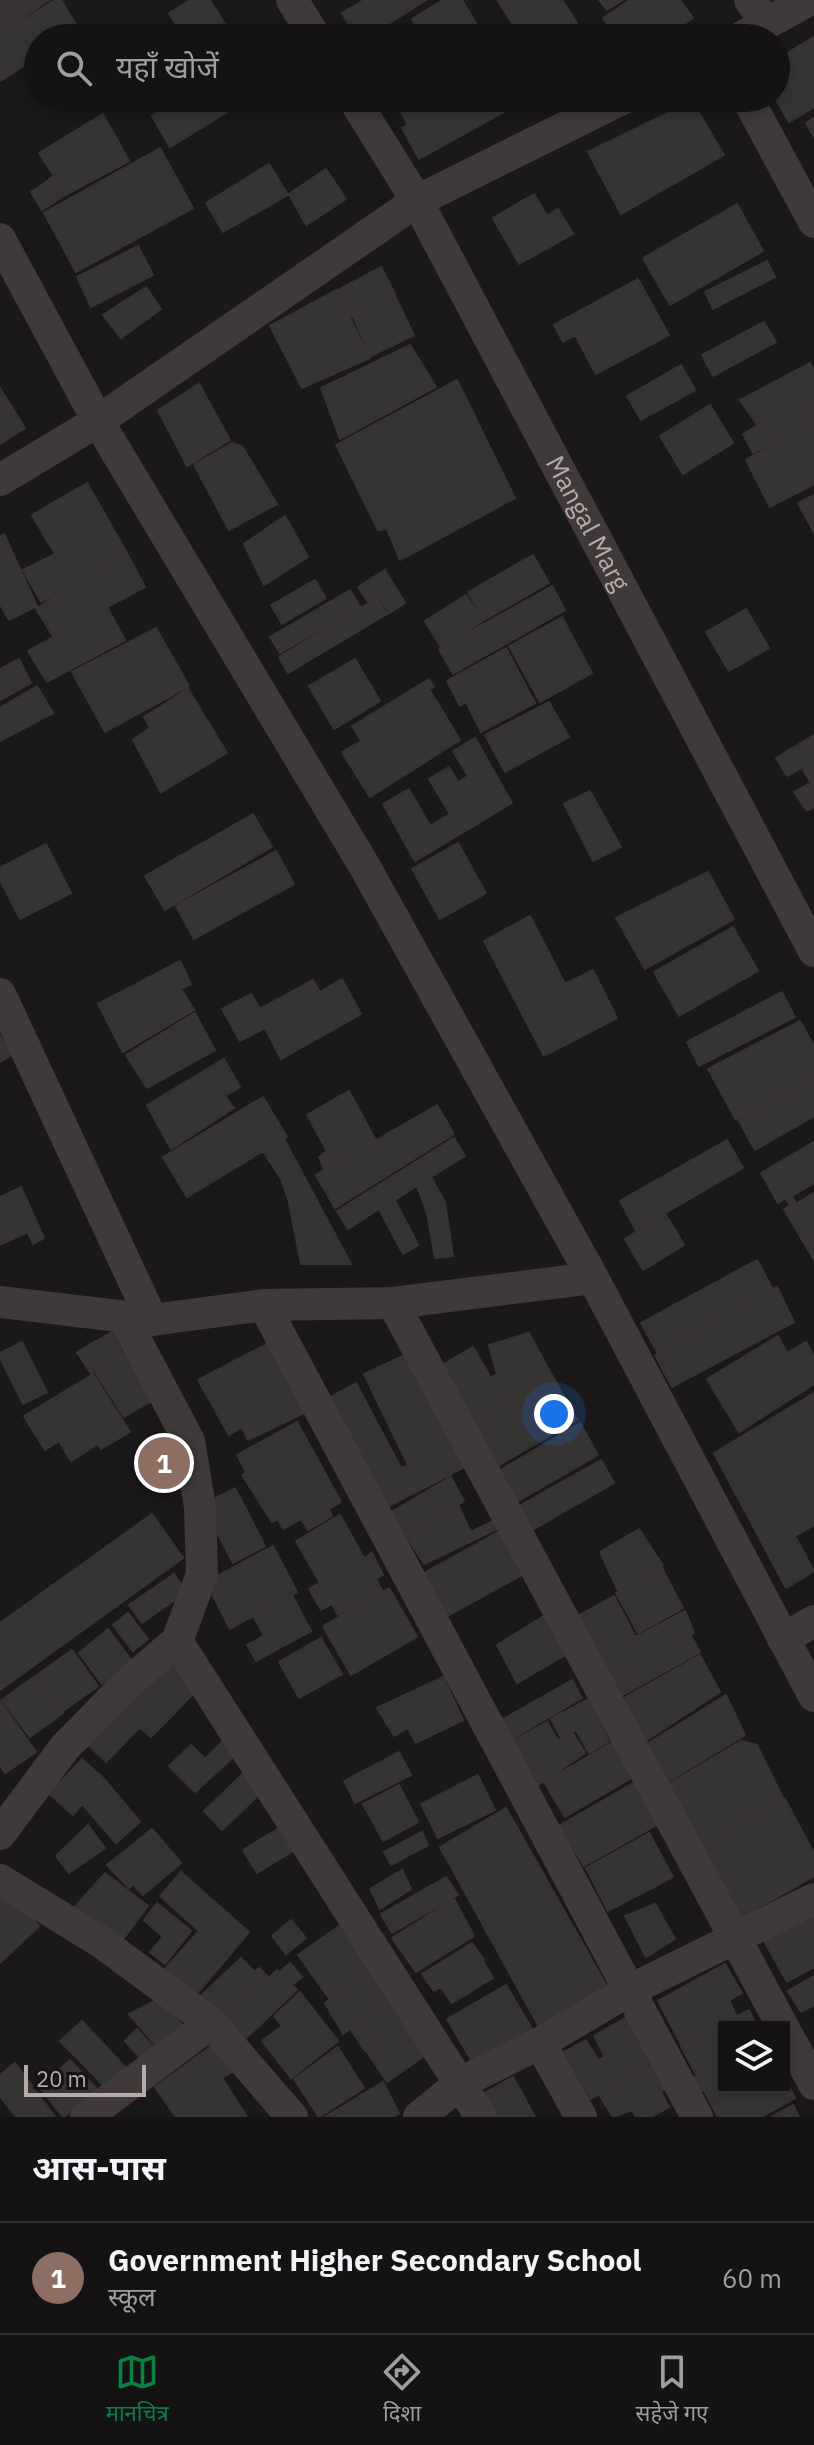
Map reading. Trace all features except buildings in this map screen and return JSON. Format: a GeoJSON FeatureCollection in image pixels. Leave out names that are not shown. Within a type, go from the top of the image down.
{"type":"FeatureCollection","features":[{"type":"Feature","properties":{"kind":"street"},"geometry":{"type":"LineString","coordinates":[[292,0],[307,24]]}},
{"type":"Feature","properties":{"kind":"street"},"geometry":{"type":"LineString","coordinates":[[752,20],[809,0]]}},
{"type":"Feature","properties":{"kind":"street","name":"Mangal Marg"},"geometry":{"type":"LineString","coordinates":[[362,112],[417,201],[814,951]]}},
{"type":"Feature","properties":{"kind":"street"},"geometry":{"type":"LineString","coordinates":[[0,480],[98,421],[417,201],[596,112]]}},
{"type":"Feature","properties":{"kind":"street"},"geometry":{"type":"LineString","coordinates":[[755,112],[814,222]]}},
{"type":"Feature","properties":{"kind":"street"},"geometry":{"type":"LineString","coordinates":[[0,239],[98,421],[365,867],[593,1278],[814,1696]]}},
{"type":"Feature","properties":{"kind":"street"},"geometry":{"type":"LineString","coordinates":[[0,994],[189,1441],[200,1507],[202,1574],[177,1641],[127,1684],[65,1747],[0,1834]]}},
{"type":"Feature","properties":{"kind":"street"},"geometry":{"type":"LineString","coordinates":[[0,1302],[138,1319],[264,1305],[393,1303],[593,1278]]}},
{"type":"Feature","properties":{"kind":"street"},"geometry":{"type":"LineString","coordinates":[[393,1303],[779,2021]]}},
{"type":"Feature","properties":{"kind":"street"},"geometry":{"type":"LineString","coordinates":[[264,1305],[697,2117]]}},
{"type":"Feature","properties":{"kind":"street"},"geometry":{"type":"LineString","coordinates":[[783,1639],[814,1621]]}},
{"type":"Feature","properties":{"kind":"street"},"geometry":{"type":"LineString","coordinates":[[177,1641],[462,2082],[481,2117]]}},
{"type":"Feature","properties":{"kind":"street"},"geometry":{"type":"LineString","coordinates":[[0,1880],[101,1942],[211,2023],[292,2117]]}},
{"type":"Feature","properties":{"kind":"street"},"geometry":{"type":"LineString","coordinates":[[419,2117],[462,2082],[540,2043],[628,1991],[814,1899]]}},
{"type":"Feature","properties":{"kind":"street"},"geometry":{"type":"LineString","coordinates":[[86,2117],[211,2023]]}},
{"type":"Feature","properties":{"kind":"street"},"geometry":{"type":"LineString","coordinates":[[790,2041],[814,2084]]}},
{"type":"Feature","properties":{"kind":"street"},"geometry":{"type":"LineString","coordinates":[[540,2043],[581,2117]]}},
{"type":"Feature","properties":{"kind":"place","name":"Government Higher Secondary School"},"geometry":{"type":"Point","coordinates":[164,1463]}}]}
